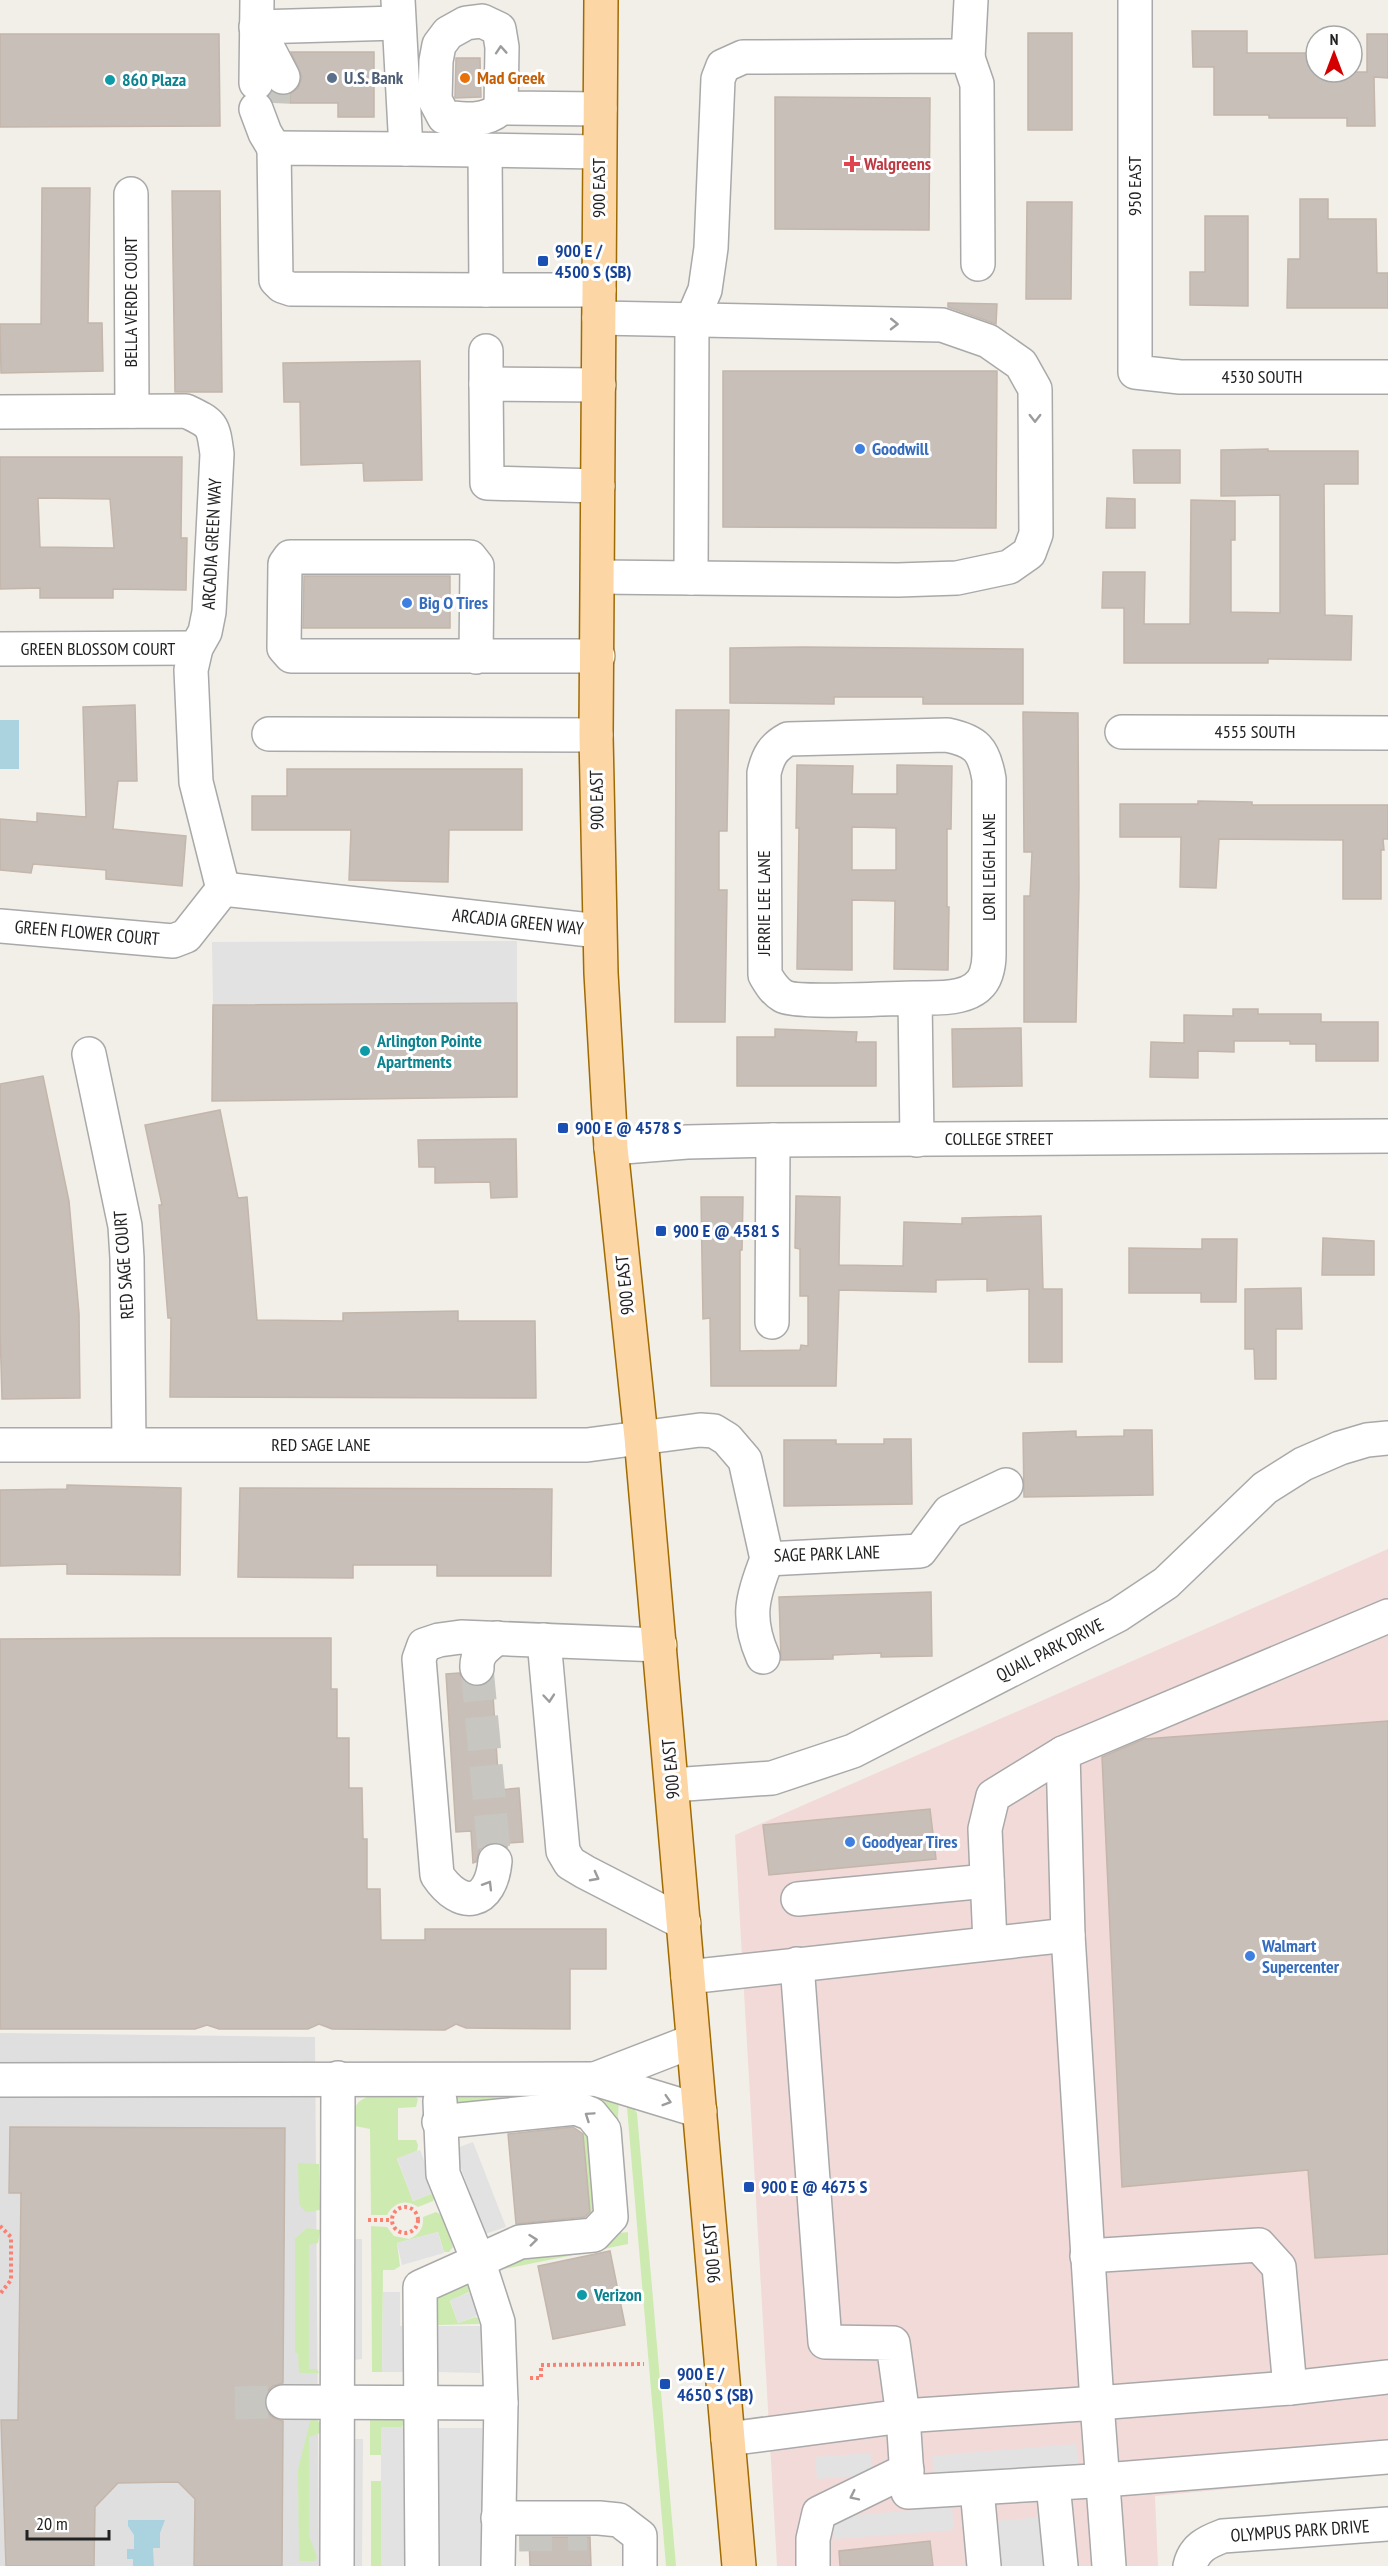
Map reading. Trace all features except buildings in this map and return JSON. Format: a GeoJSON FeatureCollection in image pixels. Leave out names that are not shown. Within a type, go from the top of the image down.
{"type":"FeatureCollection","features":[{"type":"Feature","properties":{"kind":"main road","name":"900 EAST"},"geometry":{"type":"LineString","coordinates":[[601,0],[596,735],[600,931],[611,1148],[660,1645],[739,2566]]}},
{"type":"Feature","properties":{"kind":"street"},"geometry":{"type":"LineString","coordinates":[[971,0],[968,58],[977,84],[978,264]]}},
{"type":"Feature","properties":{"kind":"street","name":"950 EAST"},"geometry":{"type":"LineString","coordinates":[[1135,0],[1135,372]]}},
{"type":"Feature","properties":{"kind":"street"},"geometry":{"type":"LineString","coordinates":[[406,148],[398,12],[257,14],[275,270],[276,280],[282,286],[291,289],[486,290],[599,304],[692,320],[942,325],[988,340],[1021,364],[1035,389],[1036,534],[1029,552],[1009,567],[957,578],[598,577]]}},
{"type":"Feature","properties":{"kind":"street"},"geometry":{"type":"LineString","coordinates":[[691,578],[692,320],[705,291],[711,248],[718,79],[723,66],[743,57],[959,56],[968,58]]}},
{"type":"Feature","properties":{"kind":"street"},"geometry":{"type":"LineString","coordinates":[[265,103],[406,148],[599,152]]}},
{"type":"Feature","properties":{"kind":"street"},"geometry":{"type":"LineString","coordinates":[[501,108],[600,110]]}},
{"type":"Feature","properties":{"kind":"street"},"geometry":{"type":"LineString","coordinates":[[485,150],[486,290]]}},
{"type":"Feature","properties":{"kind":"street","name":"BELLA VERDE COURT"},"geometry":{"type":"LineString","coordinates":[[130,194],[132,411]]}},
{"type":"Feature","properties":{"kind":"street"},"geometry":{"type":"LineString","coordinates":[[486,351],[487,483],[598,486]]}},
{"type":"Feature","properties":{"kind":"street","name":"4530 SOUTH"},"geometry":{"type":"LineString","coordinates":[[1135,372],[1180,377],[1388,377]]}},
{"type":"Feature","properties":{"kind":"street"},"geometry":{"type":"LineString","coordinates":[[486,384],[599,385]]}},
{"type":"Feature","properties":{"kind":"street","name":"ARCADIA GREEN WAY"},"geometry":{"type":"LineString","coordinates":[[0,412],[186,411],[208,422],[214,433],[217,454],[209,612],[205,632],[196,648],[192,670],[196,782],[223,889],[600,931]]}},
{"type":"Feature","properties":{"kind":"street"},"geometry":{"type":"LineString","coordinates":[[476,657],[477,566],[470,557],[290,557],[285,564],[284,648],[291,656],[476,657],[546,654],[598,656]]}},
{"type":"Feature","properties":{"kind":"street","name":"GREEN BLOSSOM COURT"},"geometry":{"type":"LineString","coordinates":[[0,649],[196,648]]}},
{"type":"Feature","properties":{"kind":"street","name":"4555 SOUTH"},"geometry":{"type":"LineString","coordinates":[[1122,732],[1388,733]]}},
{"type":"Feature","properties":{"kind":"street"},"geometry":{"type":"LineString","coordinates":[[269,734],[596,735]]}},
{"type":"Feature","properties":{"kind":"street","name":"LORI LEIGH LANE"},"geometry":{"type":"LineString","coordinates":[[776,745],[788,739],[803,737],[947,735],[964,739],[978,747],[986,762],[990,779],[990,955],[986,976],[971,991],[951,998],[915,998]]}},
{"type":"Feature","properties":{"kind":"street","name":"JERRIE LEE LANE"},"geometry":{"type":"LineString","coordinates":[[776,745],[768,758],[764,773],[765,975],[772,987],[785,997],[804,999],[915,998]]}},
{"type":"Feature","properties":{"kind":"street","name":"GREEN FLOWER COURT"},"geometry":{"type":"LineString","coordinates":[[0,926],[173,941],[186,936],[223,889]]}},
{"type":"Feature","properties":{"kind":"street"},"geometry":{"type":"LineString","coordinates":[[915,998],[917,1140]]}},
{"type":"Feature","properties":{"kind":"street","name":"RED SAGE COURT"},"geometry":{"type":"LineString","coordinates":[[89,1054],[125,1226],[129,1444]]}},
{"type":"Feature","properties":{"kind":"street","name":"COLLEGE STREET"},"geometry":{"type":"LineString","coordinates":[[611,1148],[687,1142],[773,1140],[1388,1136]]}},
{"type":"Feature","properties":{"kind":"street"},"geometry":{"type":"LineString","coordinates":[[772,1322],[773,1140]]}},
{"type":"Feature","properties":{"kind":"street","name":"SAGE PARK LANE"},"geometry":{"type":"LineString","coordinates":[[641,1437],[700,1430],[714,1431],[727,1439],[745,1460],[767,1559],[920,1551],[949,1512],[1006,1485]]}},
{"type":"Feature","properties":{"kind":"street","name":"RED SAGE LANE"},"geometry":{"type":"LineString","coordinates":[[0,1444],[587,1445],[641,1437]]}},
{"type":"Feature","properties":{"kind":"street","name":"QUAIL PARK DRIVE"},"geometry":{"type":"LineString","coordinates":[[672,1785],[772,1778],[853,1751],[1118,1615],[1166,1583],[1265,1488],[1303,1464],[1340,1448],[1367,1440],[1388,1438]]}},
{"type":"Feature","properties":{"kind":"street"},"geometry":{"type":"LineString","coordinates":[[763,1657],[752,1625],[755,1592],[767,1559]]}},
{"type":"Feature","properties":{"kind":"street"},"geometry":{"type":"LineString","coordinates":[[990,1943],[985,1829],[993,1796],[1063,1753],[1388,1616]]}},
{"type":"Feature","properties":{"kind":"street"},"geometry":{"type":"LineString","coordinates":[[495,1861],[493,1877],[488,1889],[479,1896],[466,1899],[454,1894],[445,1887],[437,1875],[419,1659],[424,1645],[461,1636],[660,1645]]}},
{"type":"Feature","properties":{"kind":"street"},"geometry":{"type":"LineString","coordinates":[[477,1668],[477,1660],[483,1648],[497,1638]]}},
{"type":"Feature","properties":{"kind":"street"},"geometry":{"type":"LineString","coordinates":[[544,1640],[563,1851],[570,1863],[585,1872],[684,1923]]}},
{"type":"Feature","properties":{"kind":"street"},"geometry":{"type":"LineString","coordinates":[[1063,1753],[1068,1935],[1096,2403],[1109,2566]]}},
{"type":"Feature","properties":{"kind":"street"},"geometry":{"type":"LineString","coordinates":[[798,1899],[987,1881]]}},
{"type":"Feature","properties":{"kind":"street"},"geometry":{"type":"LineString","coordinates":[[688,1977],[1068,1935]]}},
{"type":"Feature","properties":{"kind":"street"},"geometry":{"type":"LineString","coordinates":[[797,1964],[825,2342],[893,2343],[903,2416],[908,2492],[1053,2484],[1388,2457]]}},
{"type":"Feature","properties":{"kind":"street"},"geometry":{"type":"LineString","coordinates":[[595,2079],[693,2041]]}},
{"type":"Feature","properties":{"kind":"street"},"geometry":{"type":"LineString","coordinates":[[337,2566],[338,2078]]}},
{"type":"Feature","properties":{"kind":"street"},"geometry":{"type":"LineString","coordinates":[[440,2078],[443,2174],[478,2260],[498,2322],[508,2524],[498,2566]]}},
{"type":"Feature","properties":{"kind":"street"},"geometry":{"type":"LineString","coordinates":[[0,2080],[595,2079],[700,2111]]}},
{"type":"Feature","properties":{"kind":"street"},"geometry":{"type":"LineString","coordinates":[[422,2566],[420,2287],[520,2242],[594,2235],[611,2217],[604,2130],[591,2114],[576,2108],[440,2122]]}},
{"type":"Feature","properties":{"kind":"street"},"geometry":{"type":"LineString","coordinates":[[1087,2256],[1259,2245],[1279,2267],[1290,2388]]}},
{"type":"Feature","properties":{"kind":"street"},"geometry":{"type":"LineString","coordinates":[[728,2439],[903,2416],[1290,2388],[1388,2377]]}},
{"type":"Feature","properties":{"kind":"street"},"geometry":{"type":"LineString","coordinates":[[283,2402],[337,2400],[501,2403]]}},
{"type":"Feature","properties":{"kind":"street"},"geometry":{"type":"LineString","coordinates":[[813,2566],[813,2539],[819,2513],[907,2470]]}},
{"type":"Feature","properties":{"kind":"street"},"geometry":{"type":"LineString","coordinates":[[1053,2484],[1061,2566]]}},
{"type":"Feature","properties":{"kind":"street"},"geometry":{"type":"LineString","coordinates":[[977,2489],[984,2566]]}},
{"type":"Feature","properties":{"kind":"street"},"geometry":{"type":"LineString","coordinates":[[508,2524],[594,2526],[619,2520],[640,2536],[640,2566]]}},
{"type":"Feature","properties":{"kind":"street","name":"OLYMPUS PARK DRIVE"},"geometry":{"type":"LineString","coordinates":[[1190,2566],[1193,2554],[1207,2542],[1223,2536],[1388,2524]]}},
{"type":"Feature","properties":{"kind":"path"},"geometry":{"type":"LineString","coordinates":[[405,2207],[411,2209],[418,2219],[417,2226],[406,2233],[399,2232],[392,2220],[399,2209],[405,2207]]}},
{"type":"Feature","properties":{"kind":"path"},"geometry":{"type":"LineString","coordinates":[[361,2220],[392,2220]]}},
{"type":"Feature","properties":{"kind":"path"},"geometry":{"type":"LineString","coordinates":[[0,2226],[11,2237],[11,2280],[0,2294]]}},
{"type":"Feature","properties":{"kind":"path"},"geometry":{"type":"LineString","coordinates":[[541,2378],[541,2365],[644,2364]]}},
{"type":"Feature","properties":{"kind":"shaded area"},"geometry":{"type":"Polygon","coordinates":[[[517,941],[517,1003],[213,1005],[212,942],[517,941]]]}},
{"type":"Feature","properties":{"kind":"shaded area"},"geometry":{"type":"Polygon","coordinates":[[[1388,1549],[1388,2473],[1155,2496],[1158,2566],[777,2566],[735,1835],[1388,1549]]]}},
{"type":"Feature","properties":{"kind":"shaded area"},"geometry":{"type":"Polygon","coordinates":[[[0,2033],[315,2037],[319,2566],[0,2566],[0,2033]]]}},
{"type":"Feature","properties":{"kind":"shaded area"},"geometry":{"type":"Polygon","coordinates":[[[473,2142],[506,2227],[485,2234],[454,2149],[473,2142]]]}},
{"type":"Feature","properties":{"kind":"shaded area"},"geometry":{"type":"Polygon","coordinates":[[[420,2150],[436,2192],[413,2201],[397,2158],[420,2150]]]}},
{"type":"Feature","properties":{"kind":"shaded area"},"geometry":{"type":"Polygon","coordinates":[[[438,2232],[444,2253],[402,2265],[397,2243],[438,2232]]]}},
{"type":"Feature","properties":{"kind":"shaded area"},"geometry":{"type":"Polygon","coordinates":[[[354,2239],[362,2239],[362,2359],[354,2360],[354,2239]]]}},
{"type":"Feature","properties":{"kind":"shaded area"},"geometry":{"type":"Polygon","coordinates":[[[383,2292],[400,2292],[400,2326],[404,2326],[404,2372],[382,2372],[383,2292]]]}},
{"type":"Feature","properties":{"kind":"shaded area"},"geometry":{"type":"Polygon","coordinates":[[[471,2292],[479,2315],[458,2323],[450,2300],[471,2292]]]}},
{"type":"Feature","properties":{"kind":"shaded area"},"geometry":{"type":"Polygon","coordinates":[[[436,2326],[481,2326],[480,2373],[437,2372],[436,2326]]]}},
{"type":"Feature","properties":{"kind":"shaded area"},"geometry":{"type":"Polygon","coordinates":[[[381,2427],[406,2427],[406,2566],[381,2566],[381,2427]]]}},
{"type":"Feature","properties":{"kind":"shaded area"},"geometry":{"type":"Polygon","coordinates":[[[435,2428],[482,2428],[482,2566],[435,2566],[435,2428]]]}},
{"type":"Feature","properties":{"kind":"shaded area"},"geometry":{"type":"Polygon","coordinates":[[[352,2439],[363,2439],[362,2566],[353,2566],[352,2439]]]}},
{"type":"Feature","properties":{"kind":"shaded area"},"geometry":{"type":"Polygon","coordinates":[[[1076,2444],[1079,2466],[934,2479],[932,2456],[1076,2444]]]}},
{"type":"Feature","properties":{"kind":"shaded area"},"geometry":{"type":"Polygon","coordinates":[[[871,2453],[873,2475],[817,2479],[815,2457],[871,2453]]]}},
{"type":"Feature","properties":{"kind":"shaded area"},"geometry":{"type":"Polygon","coordinates":[[[952,2507],[954,2530],[834,2539],[832,2517],[952,2507]]]}},
{"type":"Feature","properties":{"kind":"shaded area"},"geometry":{"type":"Polygon","coordinates":[[[1041,2517],[1045,2566],[999,2566],[995,2521],[1041,2517]]]}},
{"type":"Feature","properties":{"kind":"green space"},"geometry":{"type":"Polygon","coordinates":[[[457,2095],[619,2099],[618,2116],[627,2223],[618,2225],[619,2233],[628,2232],[628,2244],[499,2270],[497,2262],[594,2241],[607,2120],[462,2111],[451,2100],[457,2095]]]}},
{"type":"Feature","properties":{"kind":"green space"},"geometry":{"type":"Polygon","coordinates":[[[370,2096],[416,2097],[418,2099],[416,2107],[398,2108],[398,2140],[416,2140],[417,2151],[397,2159],[413,2201],[431,2194],[435,2196],[433,2201],[418,2207],[409,2203],[401,2203],[393,2207],[387,2215],[371,2215],[370,2129],[355,2126],[353,2116],[357,2104],[370,2096]]]}},
{"type":"Feature","properties":{"kind":"green space"},"geometry":{"type":"Polygon","coordinates":[[[629,2103],[637,2113],[676,2566],[666,2566],[627,2108],[629,2103]]]}},
{"type":"Feature","properties":{"kind":"green space"},"geometry":{"type":"Polygon","coordinates":[[[582,2121],[589,2124],[601,2205],[591,2221],[582,2121]]]}},
{"type":"Feature","properties":{"kind":"green space"},"geometry":{"type":"Polygon","coordinates":[[[298,2163],[319,2164],[320,2210],[306,2212],[299,2204],[298,2163]]]}},
{"type":"Feature","properties":{"kind":"green space"},"geometry":{"type":"Polygon","coordinates":[[[436,2212],[443,2216],[453,2247],[449,2252],[444,2252],[438,2232],[397,2243],[400,2266],[394,2270],[383,2270],[382,2372],[372,2372],[371,2226],[387,2227],[394,2236],[409,2239],[420,2231],[423,2217],[436,2212]]]}},
{"type":"Feature","properties":{"kind":"green space"},"geometry":{"type":"Polygon","coordinates":[[[307,2228],[320,2230],[318,2243],[309,2245],[309,2369],[317,2369],[319,2373],[299,2373],[298,2353],[295,2353],[295,2239],[307,2228]]]}},
{"type":"Feature","properties":{"kind":"green space"},"geometry":{"type":"Polygon","coordinates":[[[464,2282],[468,2285],[469,2292],[450,2301],[458,2323],[475,2317],[478,2318],[479,2324],[438,2325],[436,2323],[438,2293],[464,2282]]]}},
{"type":"Feature","properties":{"kind":"green space"},"geometry":{"type":"Polygon","coordinates":[[[401,2416],[404,2423],[402,2427],[381,2427],[381,2455],[370,2455],[370,2417],[401,2416]]]}},
{"type":"Feature","properties":{"kind":"green space"},"geometry":{"type":"Polygon","coordinates":[[[314,2417],[320,2423],[320,2433],[309,2437],[309,2536],[317,2557],[315,2561],[299,2561],[298,2469],[310,2422],[314,2417]]]}},
{"type":"Feature","properties":{"kind":"green space"},"geometry":{"type":"Polygon","coordinates":[[[371,2481],[381,2481],[381,2566],[371,2566],[371,2481]]]}},
{"type":"Feature","properties":{"kind":"water"},"geometry":{"type":"Polygon","coordinates":[[[0,720],[19,720],[19,769],[0,769],[0,720]]]}},
{"type":"Feature","properties":{"kind":"water"},"geometry":{"type":"Polygon","coordinates":[[[128,2520],[165,2520],[160,2533],[160,2548],[153,2548],[154,2566],[133,2566],[133,2559],[127,2559],[127,2549],[134,2549],[134,2535],[128,2526],[128,2520]]]}},
{"type":"Feature","properties":{"kind":"tunnel"},"geometry":{"type":"LineString","coordinates":[[273,103],[274,80]]}},
{"type":"Feature","properties":{"kind":"tunnel"},"geometry":{"type":"LineString","coordinates":[[477,1668],[495,1861]]}},
{"type":"Feature","properties":{"kind":"tunnel"},"geometry":{"type":"LineString","coordinates":[[235,2403],[283,2402]]}},
{"type":"Feature","properties":{"kind":"tunnel"},"geometry":{"type":"LineString","coordinates":[[519,2535],[587,2534]]}},
{"type":"Feature","properties":{"kind":"place","name":"U.S. Bank"},"geometry":{"type":"Point","coordinates":[332,78]}},
{"type":"Feature","properties":{"kind":"place","name":"Mad Greek"},"geometry":{"type":"Point","coordinates":[465,78]}},
{"type":"Feature","properties":{"kind":"place","name":"860 Plaza"},"geometry":{"type":"Point","coordinates":[110,80]}},
{"type":"Feature","properties":{"kind":"place","name":"Walgreens"},"geometry":{"type":"Point","coordinates":[852,164]}},
{"type":"Feature","properties":{"kind":"place","name":"900 E / 4500 S (SB)"},"geometry":{"type":"Point","coordinates":[543,261]}},
{"type":"Feature","properties":{"kind":"place","name":"Goodwill"},"geometry":{"type":"Point","coordinates":[860,449]}},
{"type":"Feature","properties":{"kind":"place","name":"Big O Tires"},"geometry":{"type":"Point","coordinates":[407,603]}},
{"type":"Feature","properties":{"kind":"place","name":"Arlington Pointe Apartments"},"geometry":{"type":"Point","coordinates":[365,1051]}},
{"type":"Feature","properties":{"kind":"place","name":"900 E @ 4578 S"},"geometry":{"type":"Point","coordinates":[563,1128]}},
{"type":"Feature","properties":{"kind":"place","name":"900 E @ 4581 S"},"geometry":{"type":"Point","coordinates":[661,1231]}},
{"type":"Feature","properties":{"kind":"place","name":"Goodyear Tires"},"geometry":{"type":"Point","coordinates":[850,1842]}},
{"type":"Feature","properties":{"kind":"place","name":"Walmart Supercenter"},"geometry":{"type":"Point","coordinates":[1250,1956]}},
{"type":"Feature","properties":{"kind":"place","name":"900 E @ 4675 S"},"geometry":{"type":"Point","coordinates":[749,2187]}},
{"type":"Feature","properties":{"kind":"place","name":"Verizon"},"geometry":{"type":"Point","coordinates":[582,2295]}},
{"type":"Feature","properties":{"kind":"place","name":"900 E / 4650 S (SB)"},"geometry":{"type":"Point","coordinates":[665,2384]}}]}
